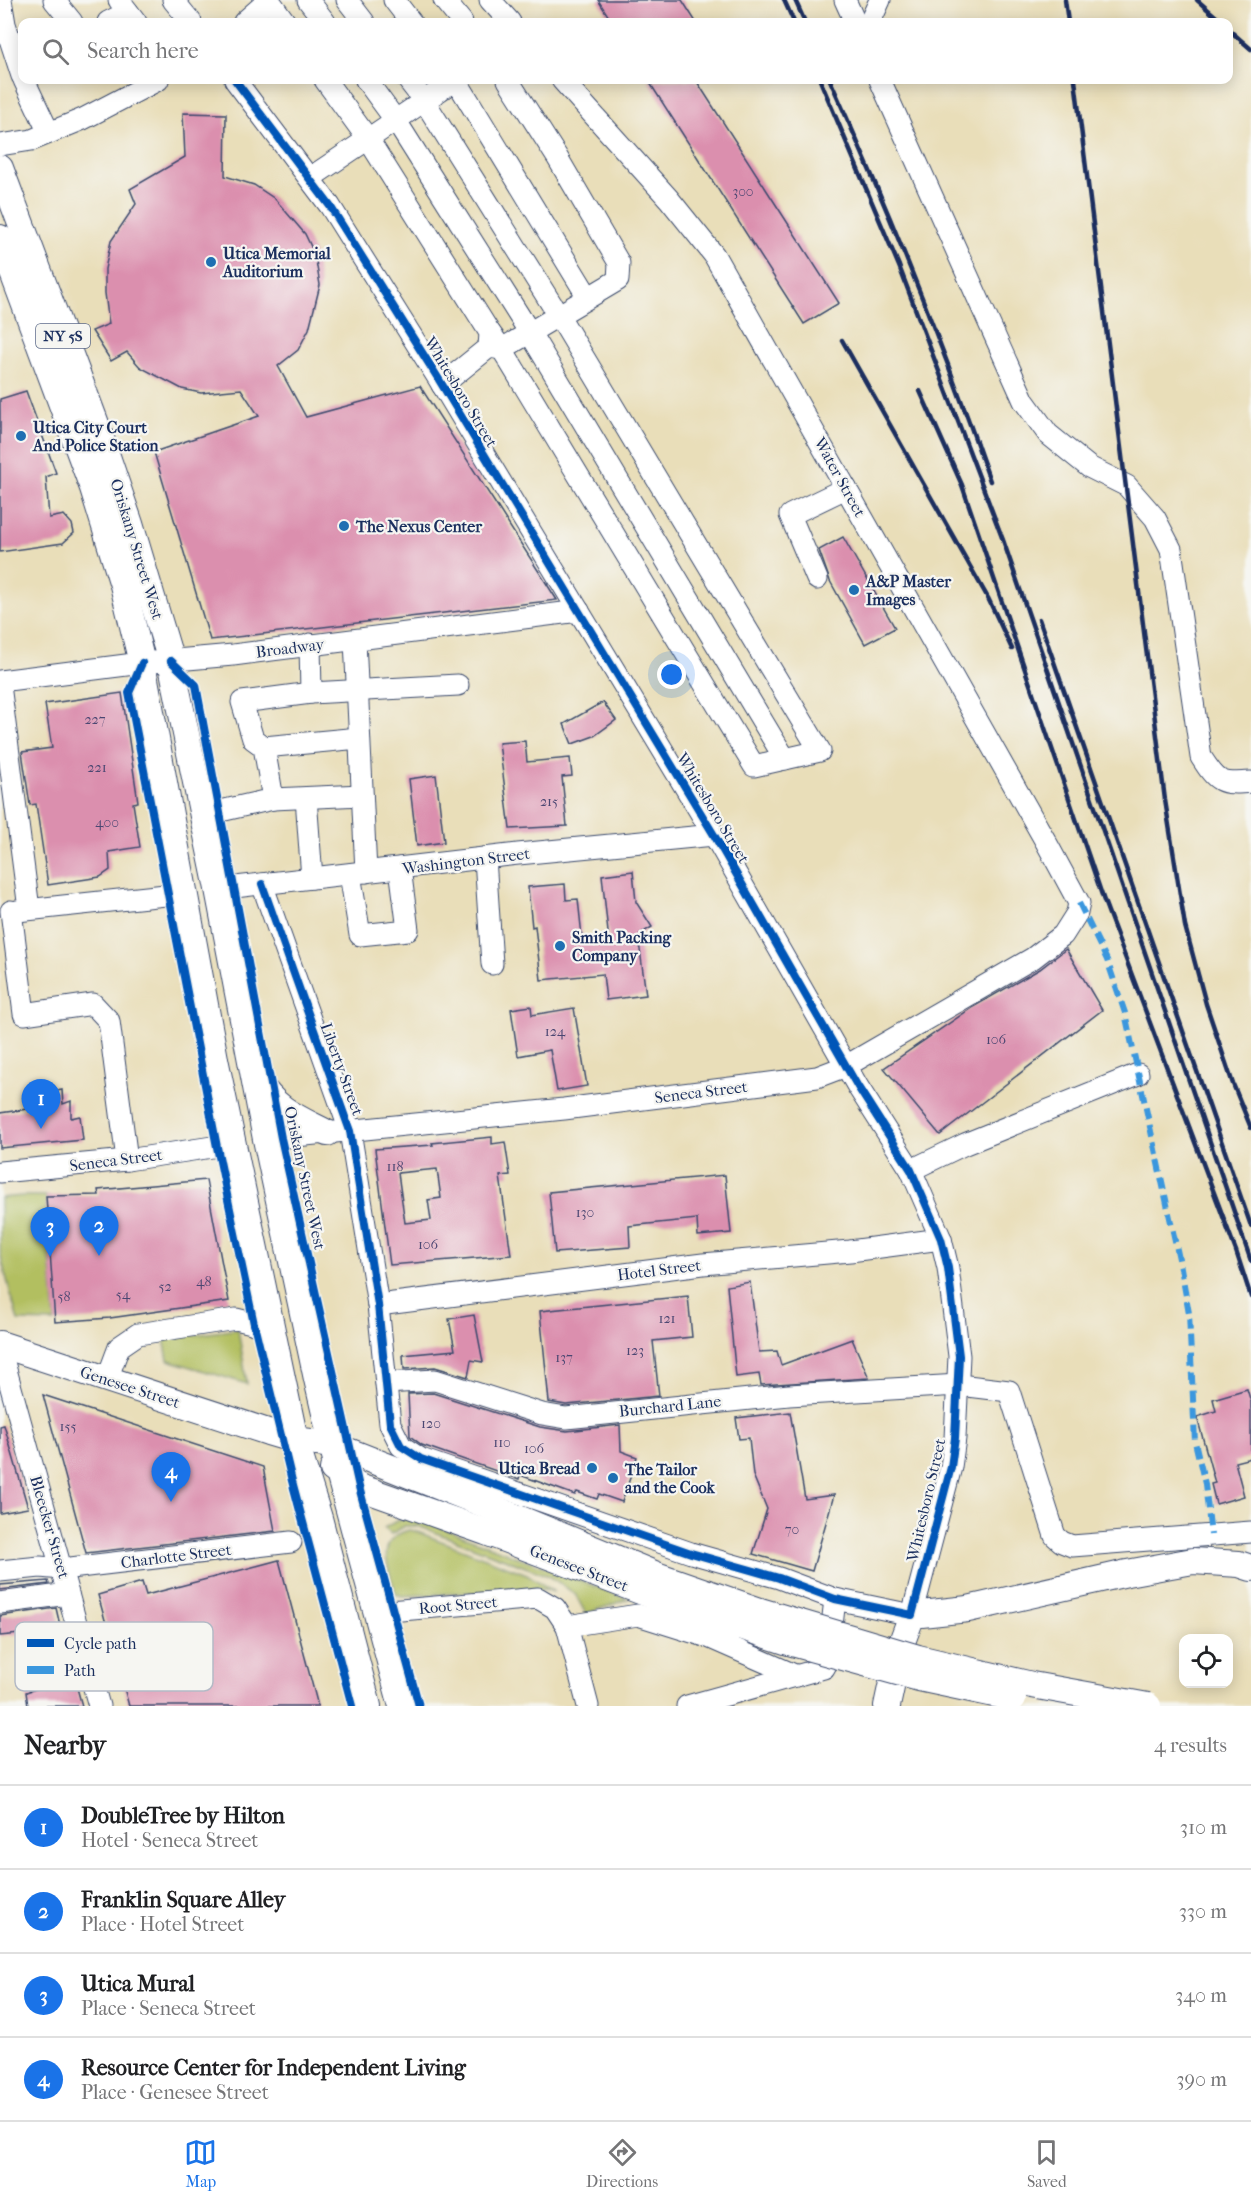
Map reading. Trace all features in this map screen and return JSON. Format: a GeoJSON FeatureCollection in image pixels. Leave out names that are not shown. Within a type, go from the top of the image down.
{"type":"FeatureCollection","features":[{"type":"Feature","properties":{"kind":"main road","name":"Oriskany Street West"},"geometry":{"type":"LineString","coordinates":[[0,168],[96,424],[130,524],[171,661],[266,1139],[339,1473],[402,1706]]}},
{"type":"Feature","properties":{"kind":"main road","name":"Oriskany Street West"},"geometry":{"type":"LineString","coordinates":[[0,238],[103,517],[142,663],[215,1059],[295,1440],[319,1518],[368,1706]]}},
{"type":"Feature","properties":{"kind":"main road"},"geometry":{"type":"LineString","coordinates":[[215,1059],[237,1103],[266,1139]]}},
{"type":"Feature","properties":{"kind":"main road"},"geometry":{"type":"LineString","coordinates":[[253,1071],[264,1093],[280,1108],[339,1132]]}},
{"type":"Feature","properties":{"kind":"main road","name":"Genesee Street"},"geometry":{"type":"LineString","coordinates":[[0,1346],[295,1440],[333,1445],[659,1576],[756,1620],[785,1641],[884,1675]]}},
{"type":"Feature","properties":{"kind":"main road","name":"Genesee Street"},"geometry":{"type":"LineString","coordinates":[[295,1440],[359,1487],[494,1535],[677,1605],[756,1620]]}},
{"type":"Feature","properties":{"kind":"main road"},"geometry":{"type":"LineString","coordinates":[[912,1615],[968,1609],[1127,1573],[1193,1561],[1239,1564],[1250,1568]]}},
{"type":"Feature","properties":{"kind":"main road","name":"Whitesboro Street"},"geometry":{"type":"LineString","coordinates":[[884,1675],[912,1615]]}},
{"type":"Feature","properties":{"kind":"main road"},"geometry":{"type":"LineString","coordinates":[[884,1675],[919,1678],[1049,1706]]}},
{"type":"Feature","properties":{"kind":"main road"},"geometry":{"type":"LineString","coordinates":[[884,1675],[1032,1685],[1148,1706]]}},
{"type":"Feature","properties":{"kind":"street"},"geometry":{"type":"LineString","coordinates":[[1,0],[5,24],[18,61]]}},
{"type":"Feature","properties":{"kind":"street"},"geometry":{"type":"LineString","coordinates":[[54,0],[69,18]]}},
{"type":"Feature","properties":{"kind":"street"},"geometry":{"type":"LineString","coordinates":[[173,0],[188,18]]}},
{"type":"Feature","properties":{"kind":"street"},"geometry":{"type":"LineString","coordinates":[[249,18],[269,0],[282,18]]}},
{"type":"Feature","properties":{"kind":"street"},"geometry":{"type":"LineString","coordinates":[[308,0],[322,18]]}},
{"type":"Feature","properties":{"kind":"street"},"geometry":{"type":"LineString","coordinates":[[347,0],[361,18]]}},
{"type":"Feature","properties":{"kind":"street"},"geometry":{"type":"LineString","coordinates":[[394,0],[408,18]]}},
{"type":"Feature","properties":{"kind":"street"},"geometry":{"type":"LineString","coordinates":[[444,0],[459,18]]}},
{"type":"Feature","properties":{"kind":"street"},"geometry":{"type":"LineString","coordinates":[[490,0],[506,18]]}},
{"type":"Feature","properties":{"kind":"street"},"geometry":{"type":"LineString","coordinates":[[845,0],[853,18]]}},
{"type":"Feature","properties":{"kind":"street"},"geometry":{"type":"LineString","coordinates":[[872,18],[880,0]]}},
{"type":"Feature","properties":{"kind":"street"},"geometry":{"type":"LineString","coordinates":[[27,84],[50,133]]}},
{"type":"Feature","properties":{"kind":"street"},"geometry":{"type":"LineString","coordinates":[[0,145],[32,140],[50,133],[83,119],[150,84]]}},
{"type":"Feature","properties":{"kind":"street","name":"Whitesboro Street"},"geometry":{"type":"LineString","coordinates":[[238,84],[330,206],[442,384],[714,835],[846,1066],[911,1170],[941,1239],[948,1268],[958,1345],[959,1385],[951,1467],[912,1615]]}},
{"type":"Feature","properties":{"kind":"street"},"geometry":{"type":"LineString","coordinates":[[328,84],[368,139],[754,766],[820,752],[559,316],[425,102],[411,84]]}},
{"type":"Feature","properties":{"kind":"street"},"geometry":{"type":"LineString","coordinates":[[369,84],[396,121],[530,333],[785,759]]}},
{"type":"Feature","properties":{"kind":"street"},"geometry":{"type":"LineString","coordinates":[[310,178],[450,84]]}},
{"type":"Feature","properties":{"kind":"street"},"geometry":{"type":"LineString","coordinates":[[457,84],[588,297]]}},
{"type":"Feature","properties":{"kind":"street"},"geometry":{"type":"LineString","coordinates":[[442,384],[494,343],[530,333],[618,280],[619,263],[557,157],[511,84]]}},
{"type":"Feature","properties":{"kind":"street","name":"Water Street"},"geometry":{"type":"LineString","coordinates":[[566,84],[669,199],[714,255],[1079,903]]}},
{"type":"Feature","properties":{"kind":"street"},"geometry":{"type":"LineString","coordinates":[[882,84],[1024,401],[1048,434],[1089,467],[1126,486],[1155,518],[1171,549],[1201,757],[1214,777],[1232,784],[1251,782]]}},
{"type":"Feature","properties":{"kind":"street"},"geometry":{"type":"LineString","coordinates":[[817,579],[790,515],[846,488]]}},
{"type":"Feature","properties":{"kind":"street","name":"Broadway"},"geometry":{"type":"LineString","coordinates":[[0,683],[142,663],[233,655],[579,611]]}},
{"type":"Feature","properties":{"kind":"street"},"geometry":{"type":"LineString","coordinates":[[355,640],[362,795],[358,873],[360,934],[408,930],[400,868]]}},
{"type":"Feature","properties":{"kind":"street"},"geometry":{"type":"LineString","coordinates":[[310,644],[311,693]]}},
{"type":"Feature","properties":{"kind":"street"},"geometry":{"type":"LineString","coordinates":[[0,683],[13,911],[24,1014],[93,1004],[109,1021],[128,1160]]}},
{"type":"Feature","properties":{"kind":"street"},"geometry":{"type":"LineString","coordinates":[[359,738],[264,747],[253,739],[242,702],[311,693],[458,685]]}},
{"type":"Feature","properties":{"kind":"street"},"geometry":{"type":"LineString","coordinates":[[264,747],[273,799]]}},
{"type":"Feature","properties":{"kind":"street"},"geometry":{"type":"LineString","coordinates":[[203,815],[273,799],[362,795]]}},
{"type":"Feature","properties":{"kind":"street"},"geometry":{"type":"LineString","coordinates":[[306,798],[312,878]]}},
{"type":"Feature","properties":{"kind":"street","name":"Washington Street"},"geometry":{"type":"LineString","coordinates":[[218,889],[485,858],[714,835]]}},
{"type":"Feature","properties":{"kind":"street"},"geometry":{"type":"LineString","coordinates":[[485,858],[492,964]]}},
{"type":"Feature","properties":{"kind":"street","name":"Liberty Street"},"geometry":{"type":"LineString","coordinates":[[262,884],[339,1132],[378,1305],[390,1424],[401,1446],[421,1460],[680,1549],[779,1578],[835,1599],[912,1615]]}},
{"type":"Feature","properties":{"kind":"street"},"geometry":{"type":"LineString","coordinates":[[13,911],[184,893]]}},
{"type":"Feature","properties":{"kind":"street","name":"Seneca Street"},"geometry":{"type":"LineString","coordinates":[[266,1139],[564,1109],[817,1077],[846,1066],[1033,958],[1063,935],[1077,913],[1079,903]]}},
{"type":"Feature","properties":{"kind":"street"},"geometry":{"type":"LineString","coordinates":[[911,1170],[965,1144],[1138,1074]]}},
{"type":"Feature","properties":{"kind":"street","name":"Seneca Street"},"geometry":{"type":"LineString","coordinates":[[0,1172],[128,1160],[232,1144]]}},
{"type":"Feature","properties":{"kind":"street","name":"Hotel Street"},"geometry":{"type":"LineString","coordinates":[[378,1305],[703,1264],[850,1251],[941,1239]]}},
{"type":"Feature","properties":{"kind":"street"},"geometry":{"type":"LineString","coordinates":[[107,1379],[119,1347],[138,1334],[236,1319],[252,1323],[273,1333]]}},
{"type":"Feature","properties":{"kind":"street","name":"Bleecker Street"},"geometry":{"type":"LineString","coordinates":[[0,1346],[76,1622]]}},
{"type":"Feature","properties":{"kind":"street","name":"Burchard Lane"},"geometry":{"type":"LineString","coordinates":[[386,1383],[435,1380],[542,1414],[566,1418],[758,1397],[959,1385],[1009,1391],[1055,1536],[1062,1542],[1072,1546],[1251,1532]]}},
{"type":"Feature","properties":{"kind":"street","name":"Charlotte Street"},"geometry":{"type":"LineString","coordinates":[[0,1571],[40,1567],[62,1569],[291,1542]]}},
{"type":"Feature","properties":{"kind":"street"},"geometry":{"type":"LineString","coordinates":[[0,1603],[68,1594]]}},
{"type":"Feature","properties":{"kind":"street","name":"Root Street"},"geometry":{"type":"LineString","coordinates":[[378,1612],[538,1598],[555,1608],[567,1626]]}},
{"type":"Feature","properties":{"kind":"street"},"geometry":{"type":"LineString","coordinates":[[687,1706],[824,1668],[828,1661],[835,1599]]}},
{"type":"Feature","properties":{"kind":"street"},"geometry":{"type":"LineString","coordinates":[[588,1706],[567,1626],[638,1615],[708,1637],[797,1676]]}},
{"type":"Feature","properties":{"kind":"street","name":"Bleecker Street"},"geometry":{"type":"LineString","coordinates":[[95,1691],[99,1706]]}},
{"type":"Feature","properties":{"kind":"green space"},"geometry":{"type":"Polygon","coordinates":[[[46,1196],[55,1322],[18,1321],[0,1254],[0,1198],[46,1196]]]}},
{"type":"Feature","properties":{"kind":"green space"},"geometry":{"type":"Polygon","coordinates":[[[238,1329],[247,1384],[168,1360],[164,1339],[238,1329]]]}},
{"type":"Feature","properties":{"kind":"green space"},"geometry":{"type":"Polygon","coordinates":[[[413,1517],[628,1599],[586,1614],[575,1594],[549,1576],[418,1526],[405,1526],[391,1534],[384,1528],[396,1521],[413,1517]]]}},
{"type":"Feature","properties":{"kind":"green space"},"geometry":{"type":"Polygon","coordinates":[[[409,1530],[527,1574],[554,1592],[545,1589],[402,1596],[396,1594],[386,1556],[387,1548],[398,1535],[409,1530]]]}},
{"type":"Feature","properties":{"kind":"building"},"geometry":{"type":"Polygon","coordinates":[[[598,0],[682,0],[693,18],[609,18],[598,0]]]}},
{"type":"Feature","properties":{"kind":"building"},"geometry":{"type":"Polygon","coordinates":[[[651,84],[699,84],[839,303],[804,324],[651,84]]]}},
{"type":"Feature","properties":{"kind":"building","name":"The Nexus Center"},"geometry":{"type":"Polygon","coordinates":[[[183,113],[226,114],[225,176],[254,185],[275,199],[305,234],[315,255],[320,285],[309,329],[298,350],[278,366],[306,417],[420,386],[557,600],[210,640],[154,452],[259,416],[241,389],[201,393],[182,389],[140,367],[127,352],[111,361],[92,331],[109,324],[105,269],[111,241],[136,204],[130,189],[185,157],[183,113]]]}},
{"type":"Feature","properties":{"kind":"building","name":"Utica City Court And Police Station"},"geometry":{"type":"Polygon","coordinates":[[[26,391],[56,473],[46,477],[49,518],[64,515],[72,524],[74,533],[63,543],[0,552],[0,399],[26,391]]]}},
{"type":"Feature","properties":{"kind":"building","name":"A&P Master Images"},"geometry":{"type":"Polygon","coordinates":[[[843,537],[895,628],[865,644],[830,581],[819,550],[843,537]]]}},
{"type":"Feature","properties":{"kind":"building"},"geometry":{"type":"Polygon","coordinates":[[[122,693],[138,802],[133,803],[140,847],[109,852],[110,870],[100,877],[48,885],[36,804],[30,805],[22,752],[52,748],[45,704],[122,693]]]}},
{"type":"Feature","properties":{"kind":"building"},"geometry":{"type":"Polygon","coordinates":[[[603,702],[616,720],[594,736],[572,744],[564,724],[603,702]]]}},
{"type":"Feature","properties":{"kind":"building"},"geometry":{"type":"Polygon","coordinates":[[[525,741],[527,762],[570,758],[572,776],[562,777],[567,826],[510,829],[499,743],[525,741]]]}},
{"type":"Feature","properties":{"kind":"building"},"geometry":{"type":"Polygon","coordinates":[[[436,775],[444,842],[417,846],[409,779],[436,775]]]}},
{"type":"Feature","properties":{"kind":"building"},"geometry":{"type":"Polygon","coordinates":[[[633,871],[636,902],[652,927],[640,934],[639,942],[646,995],[606,1000],[603,974],[541,980],[528,887],[565,884],[566,900],[578,899],[582,936],[609,942],[602,875],[633,871]]]}},
{"type":"Feature","properties":{"kind":"building"},"geometry":{"type":"Polygon","coordinates":[[[1066,949],[1102,1010],[940,1135],[884,1068],[973,1007],[1040,969],[1066,949]]]}},
{"type":"Feature","properties":{"kind":"building"},"geometry":{"type":"Polygon","coordinates":[[[531,1006],[532,1015],[574,1008],[587,1086],[557,1091],[550,1050],[518,1056],[511,1009],[531,1006]]]}},
{"type":"Feature","properties":{"kind":"building"},"geometry":{"type":"Polygon","coordinates":[[[62,1090],[63,1104],[71,1101],[71,1118],[80,1116],[83,1140],[0,1148],[0,1113],[48,1106],[47,1093],[62,1090]]]}},
{"type":"Feature","properties":{"kind":"building"},"geometry":{"type":"Polygon","coordinates":[[[492,1137],[492,1144],[505,1142],[510,1175],[500,1176],[511,1255],[390,1265],[375,1149],[433,1145],[432,1143],[492,1137]],[[437,1169],[398,1173],[405,1223],[431,1220],[428,1200],[441,1198],[437,1169]]]}},
{"type":"Feature","properties":{"kind":"building"},"geometry":{"type":"Polygon","coordinates":[[[725,1175],[731,1233],[698,1236],[697,1219],[629,1226],[630,1247],[555,1253],[549,1192],[725,1175]]]}},
{"type":"Feature","properties":{"kind":"building"},"geometry":{"type":"Polygon","coordinates":[[[206,1180],[229,1301],[110,1318],[55,1322],[46,1196],[99,1195],[98,1190],[206,1180]]]}},
{"type":"Feature","properties":{"kind":"building"},"geometry":{"type":"Polygon","coordinates":[[[750,1282],[759,1352],[777,1351],[781,1365],[852,1339],[869,1378],[761,1385],[759,1374],[736,1377],[727,1286],[750,1282]]]}},
{"type":"Feature","properties":{"kind":"building"},"geometry":{"type":"Polygon","coordinates":[[[688,1296],[692,1337],[653,1341],[659,1396],[566,1405],[549,1402],[540,1311],[688,1296]]]}},
{"type":"Feature","properties":{"kind":"building"},"geometry":{"type":"Polygon","coordinates":[[[474,1315],[483,1362],[471,1360],[468,1377],[435,1367],[404,1369],[403,1355],[455,1350],[449,1319],[474,1315]]]}},
{"type":"Feature","properties":{"kind":"building"},"geometry":{"type":"Polygon","coordinates":[[[1247,1389],[1251,1402],[1251,1458],[1235,1462],[1244,1496],[1216,1504],[1211,1484],[1215,1483],[1197,1417],[1216,1411],[1213,1399],[1247,1389]]]}},
{"type":"Feature","properties":{"kind":"building"},"geometry":{"type":"Polygon","coordinates":[[[433,1393],[540,1427],[567,1431],[620,1425],[621,1451],[637,1457],[622,1502],[599,1494],[597,1499],[577,1492],[575,1495],[520,1475],[519,1479],[422,1445],[410,1436],[408,1394],[433,1393]]]}},
{"type":"Feature","properties":{"kind":"building"},"geometry":{"type":"Polygon","coordinates":[[[43,1395],[263,1467],[275,1531],[86,1553],[43,1395]]]}},
{"type":"Feature","properties":{"kind":"building"},"geometry":{"type":"Polygon","coordinates":[[[790,1412],[805,1499],[834,1495],[812,1571],[753,1554],[767,1509],[753,1475],[749,1438],[739,1439],[736,1418],[790,1412]]]}},
{"type":"Feature","properties":{"kind":"building"},"geometry":{"type":"Polygon","coordinates":[[[4,1425],[28,1508],[0,1513],[0,1426],[4,1425]]]}},
{"type":"Feature","properties":{"kind":"building"},"geometry":{"type":"Polygon","coordinates":[[[279,1560],[318,1706],[129,1706],[125,1691],[213,1691],[213,1622],[106,1622],[98,1595],[142,1582],[146,1595],[279,1560]]]}},
{"type":"Feature","properties":{"kind":"building"},"geometry":{"type":"Polygon","coordinates":[[[48,1581],[49,1584],[0,1590],[0,1585],[48,1581]]]}},
{"type":"Feature","properties":{"kind":"building"},"geometry":{"type":"Polygon","coordinates":[[[56,1608],[59,1622],[15,1622],[15,1635],[0,1636],[0,1616],[56,1608]]]}},
{"type":"Feature","properties":{"kind":"building"},"geometry":{"type":"Polygon","coordinates":[[[78,1691],[82,1706],[28,1706],[26,1692],[78,1691]]]}},
{"type":"Feature","properties":{"kind":"railway"},"geometry":{"type":"LineString","coordinates":[[784,0],[792,18]]}},
{"type":"Feature","properties":{"kind":"railway"},"geometry":{"type":"LineString","coordinates":[[795,0],[803,18]]}},
{"type":"Feature","properties":{"kind":"railway"},"geometry":{"type":"LineString","coordinates":[[1065,0],[1067,18]]}},
{"type":"Feature","properties":{"kind":"railway"},"geometry":{"type":"LineString","coordinates":[[1197,0],[1217,18]]}},
{"type":"Feature","properties":{"kind":"railway"},"geometry":{"type":"LineString","coordinates":[[1233,33],[1251,49]]}},
{"type":"Feature","properties":{"kind":"railway"},"geometry":{"type":"LineString","coordinates":[[822,84],[899,266],[1003,540],[1251,1261]]}},
{"type":"Feature","properties":{"kind":"railway"},"geometry":{"type":"LineString","coordinates":[[832,84],[915,279],[990,481]]}},
{"type":"Feature","properties":{"kind":"railway"},"geometry":{"type":"LineString","coordinates":[[1076,84],[1165,800],[1185,926],[1206,1004],[1233,1084],[1251,1128]]}},
{"type":"Feature","properties":{"kind":"railway"},"geometry":{"type":"LineString","coordinates":[[842,340],[988,598],[1012,649]]}},
{"type":"Feature","properties":{"kind":"railway"},"geometry":{"type":"LineString","coordinates":[[920,391],[962,485],[1104,901],[1236,1251],[1251,1297]]}},
{"type":"Feature","properties":{"kind":"railway"},"geometry":{"type":"LineString","coordinates":[[1039,619],[1251,1226]]}},
{"type":"Feature","properties":{"kind":"marked path"},"geometry":{"type":"LineString","coordinates":[[1079,903],[1107,960],[1125,1013],[1181,1268],[1189,1313],[1195,1442],[1205,1484],[1211,1535]]}},
{"type":"Feature","properties":{"kind":"cycle path"},"geometry":{"type":"LineString","coordinates":[[238,84],[330,206],[438,378],[714,835],[858,1087],[911,1170],[941,1239],[948,1268],[959,1356],[955,1438],[951,1467],[912,1615],[835,1599],[779,1578],[691,1553],[421,1459],[401,1446],[390,1424],[378,1305],[350,1131],[262,884]]}},
{"type":"Feature","properties":{"kind":"cycle path"},"geometry":{"type":"LineString","coordinates":[[171,661],[196,685],[281,1138],[359,1487],[419,1706]]}},
{"type":"Feature","properties":{"kind":"cycle path"},"geometry":{"type":"LineString","coordinates":[[142,663],[129,693],[217,1147],[254,1324],[292,1481],[352,1706]]}},
{"type":"Feature","properties":{"kind":"place","name":"Utica Memorial Auditorium"},"geometry":{"type":"Point","coordinates":[211,262]}},
{"type":"Feature","properties":{"kind":"place","name":"Utica City Court And Police Station"},"geometry":{"type":"Point","coordinates":[21,436]}},
{"type":"Feature","properties":{"kind":"place","name":"The Nexus Center"},"geometry":{"type":"Point","coordinates":[344,526]}},
{"type":"Feature","properties":{"kind":"place","name":"A&P Master Images"},"geometry":{"type":"Point","coordinates":[854,590]}},
{"type":"Feature","properties":{"kind":"place","name":"Smith Packing Company"},"geometry":{"type":"Point","coordinates":[560,946]}},
{"type":"Feature","properties":{"kind":"place","name":"DoubleTree by Hilton"},"geometry":{"type":"Point","coordinates":[41,1129]}},
{"type":"Feature","properties":{"kind":"place","name":"Franklin Square Alley"},"geometry":{"type":"Point","coordinates":[99,1256]}},
{"type":"Feature","properties":{"kind":"place","name":"Utica Mural"},"geometry":{"type":"Point","coordinates":[50,1257]}},
{"type":"Feature","properties":{"kind":"place","name":"Utica Bread"},"geometry":{"type":"Point","coordinates":[592,1468]}},
{"type":"Feature","properties":{"kind":"place","name":"The Tailor and the Cook"},"geometry":{"type":"Point","coordinates":[613,1478]}},
{"type":"Feature","properties":{"kind":"place","name":"Resource Center for Independent Living"},"geometry":{"type":"Point","coordinates":[171,1502]}}]}
